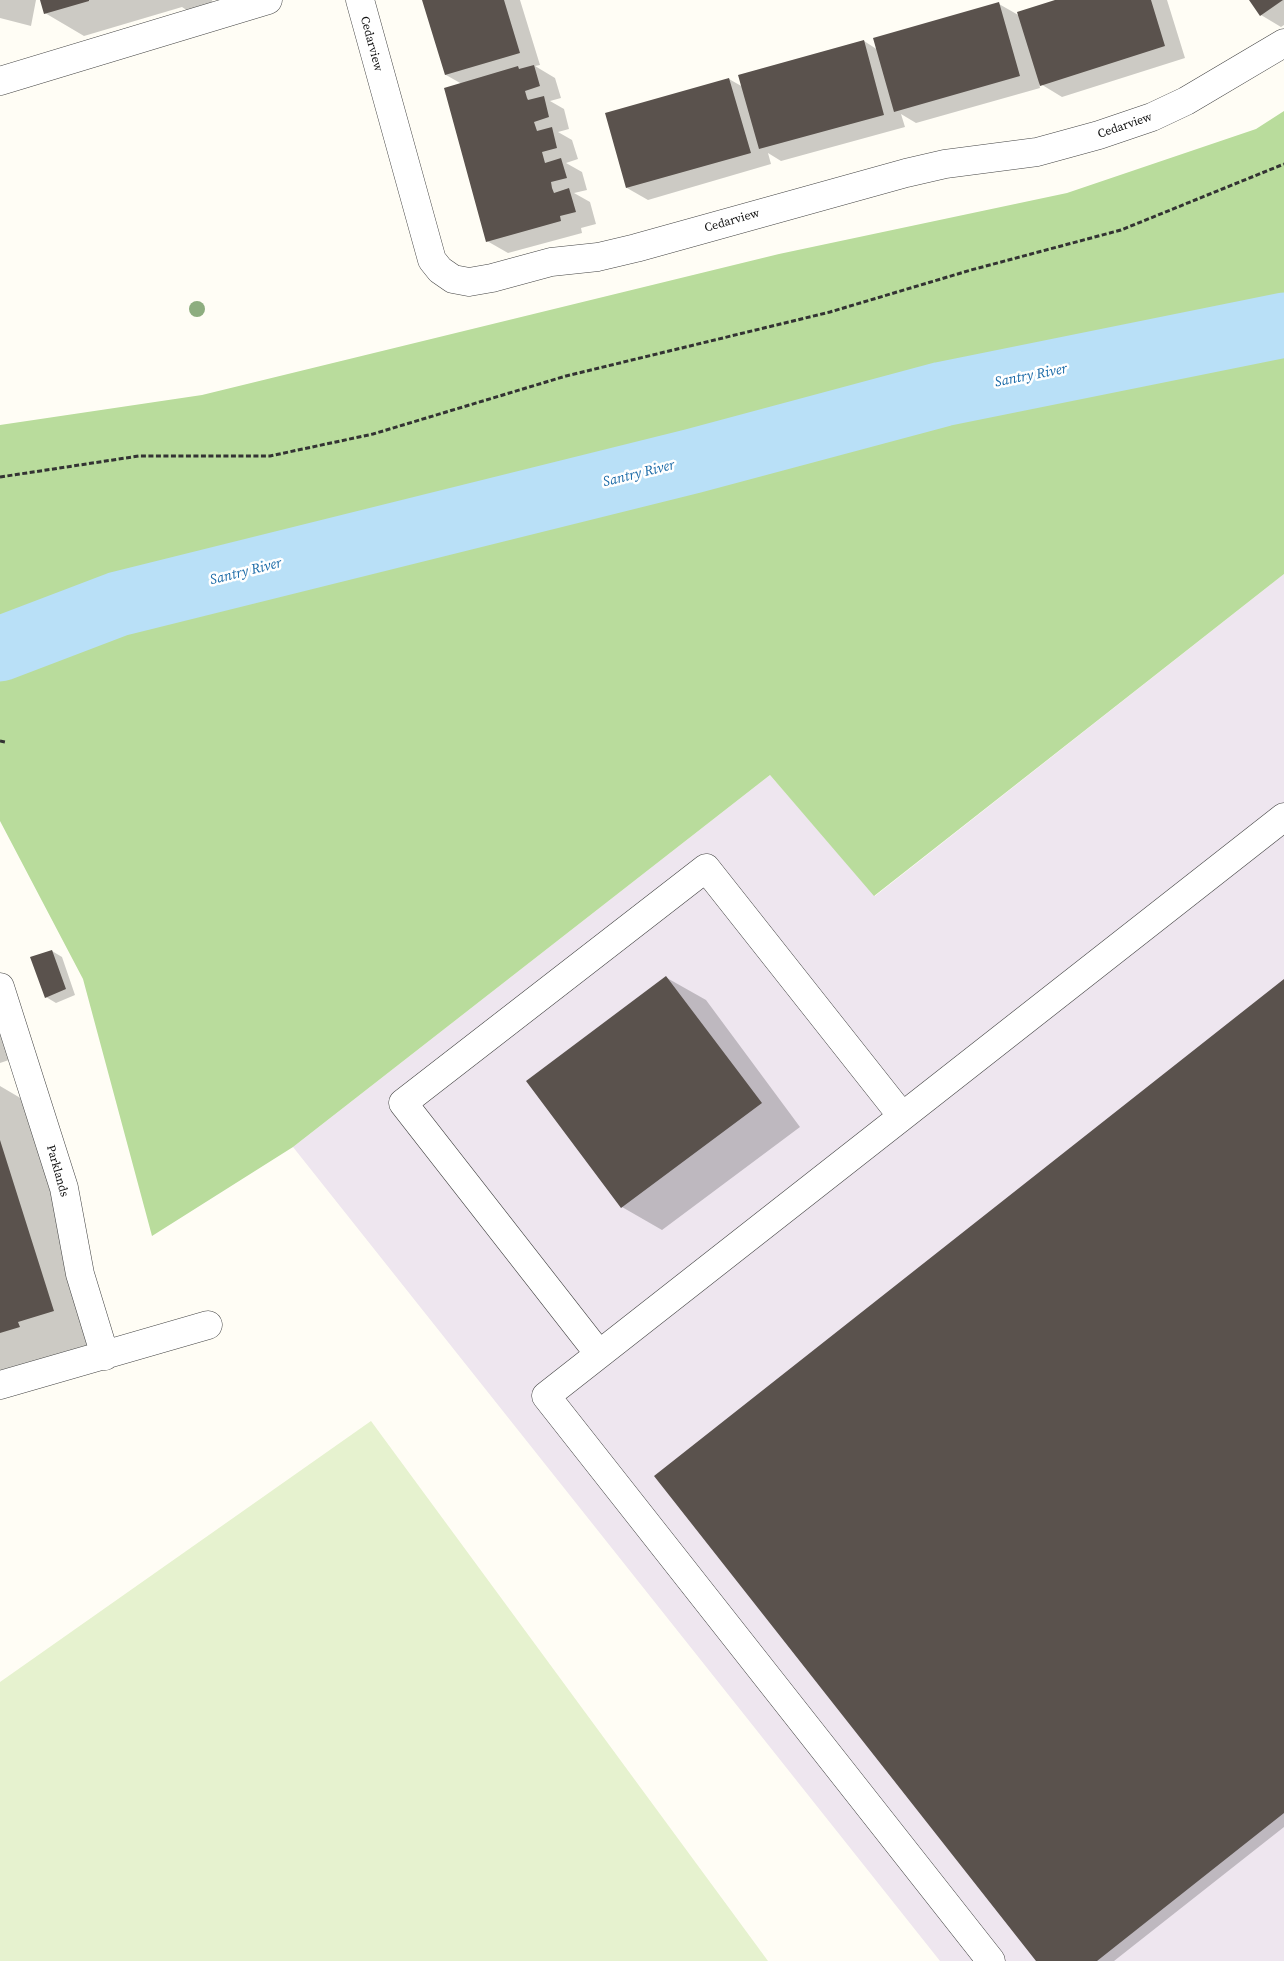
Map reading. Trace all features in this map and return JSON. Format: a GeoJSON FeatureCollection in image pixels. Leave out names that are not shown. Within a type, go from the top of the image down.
{"type":"FeatureCollection","features":[{"type":"Feature","properties":{"kind":"street"},"geometry":{"type":"LineString","coordinates":[[0,81],[268,0]]}},
{"type":"Feature","properties":{"kind":"street","name":"Cedarview"},"geometry":{"type":"LineString","coordinates":[[360,0],[432,260],[440,270],[453,279],[469,282],[492,278],[551,262],[598,257],[636,248],[906,173],[946,164],[1037,152],[1100,135],[1152,117],[1186,101],[1284,43]]}},
{"type":"Feature","properties":{"kind":"street"},"geometry":{"type":"LineString","coordinates":[[991,1961],[546,1396],[1284,817]]}},
{"type":"Feature","properties":{"kind":"street"},"geometry":{"type":"LineString","coordinates":[[599,1354],[404,1103],[411,1097],[706,868],[902,1116]]}},
{"type":"Feature","properties":{"kind":"street","name":"Parklands"},"geometry":{"type":"LineString","coordinates":[[0,988],[64,1188],[80,1274],[105,1356]]}},
{"type":"Feature","properties":{"kind":"street"},"geometry":{"type":"LineString","coordinates":[[0,1386],[208,1325]]}},
{"type":"Feature","properties":{"kind":"path"},"geometry":{"type":"LineString","coordinates":[[0,477],[139,456],[270,456],[373,434],[566,376],[830,312],[971,270],[1121,230],[1284,164]]}},
{"type":"Feature","properties":{"kind":"shaded area"},"geometry":{"type":"Polygon","coordinates":[[[1284,574],[1284,1961],[940,1961],[293,1147],[770,775],[875,896],[1284,574]]]}},
{"type":"Feature","properties":{"kind":"green space"},"geometry":{"type":"Polygon","coordinates":[[[1284,111],[1284,574],[874,896],[770,775],[293,1147],[152,1236],[83,979],[0,821],[0,425],[202,395],[779,254],[1067,193],[1256,129],[1284,111]]]}},
{"type":"Feature","properties":{"kind":"green space"},"geometry":{"type":"Polygon","coordinates":[[[371,1421],[768,1961],[0,1961],[0,1682],[371,1421]]]}},
{"type":"Feature","properties":{"kind":"building"},"geometry":{"type":"Polygon","coordinates":[[[40,0],[89,0],[89,1],[44,14],[40,0]]]}},
{"type":"Feature","properties":{"kind":"building"},"geometry":{"type":"Polygon","coordinates":[[[422,0],[504,0],[520,53],[445,75],[422,0]]]}},
{"type":"Feature","properties":{"kind":"building"},"geometry":{"type":"Polygon","coordinates":[[[1055,0],[1151,0],[1165,46],[1040,86],[1017,12],[1055,0]]]}},
{"type":"Feature","properties":{"kind":"building"},"geometry":{"type":"Polygon","coordinates":[[[1249,0],[1283,0],[1260,16],[1249,0]]]}},
{"type":"Feature","properties":{"kind":"building"},"geometry":{"type":"Polygon","coordinates":[[[999,2],[1020,76],[894,112],[873,38],[999,2]]]}},
{"type":"Feature","properties":{"kind":"building"},"geometry":{"type":"Polygon","coordinates":[[[864,40],[884,115],[759,149],[738,75],[864,40]]]}},
{"type":"Feature","properties":{"kind":"building"},"geometry":{"type":"Polygon","coordinates":[[[534,65],[540,86],[525,91],[528,100],[544,96],[549,117],[534,122],[537,131],[552,127],[557,148],[542,152],[545,163],[561,158],[567,178],[551,182],[552,188],[554,193],[569,188],[576,212],[560,216],[561,221],[486,242],[444,88],[518,66],[519,69],[534,65]]]}},
{"type":"Feature","properties":{"kind":"building"},"geometry":{"type":"Polygon","coordinates":[[[729,78],[751,153],[626,188],[605,113],[729,78]]]}},
{"type":"Feature","properties":{"kind":"building"},"geometry":{"type":"Polygon","coordinates":[[[52,950],[66,989],[45,998],[30,957],[52,950]]]}},
{"type":"Feature","properties":{"kind":"building"},"geometry":{"type":"Polygon","coordinates":[[[666,976],[762,1103],[621,1208],[526,1081],[666,976]]]}},
{"type":"Feature","properties":{"kind":"building"},"geometry":{"type":"Polygon","coordinates":[[[1284,979],[1284,1813],[1097,1961],[1036,1961],[654,1476],[1284,979]]]}},
{"type":"Feature","properties":{"kind":"building"},"geometry":{"type":"Polygon","coordinates":[[[0,1140],[54,1311],[18,1322],[20,1327],[0,1333],[0,1140]]]}},
{"type":"Feature","properties":{"kind":"waterway","name":"Santry River"},"geometry":{"type":"LineString","coordinates":[[0,649],[118,604],[693,461],[943,394],[1284,325]]}}]}
